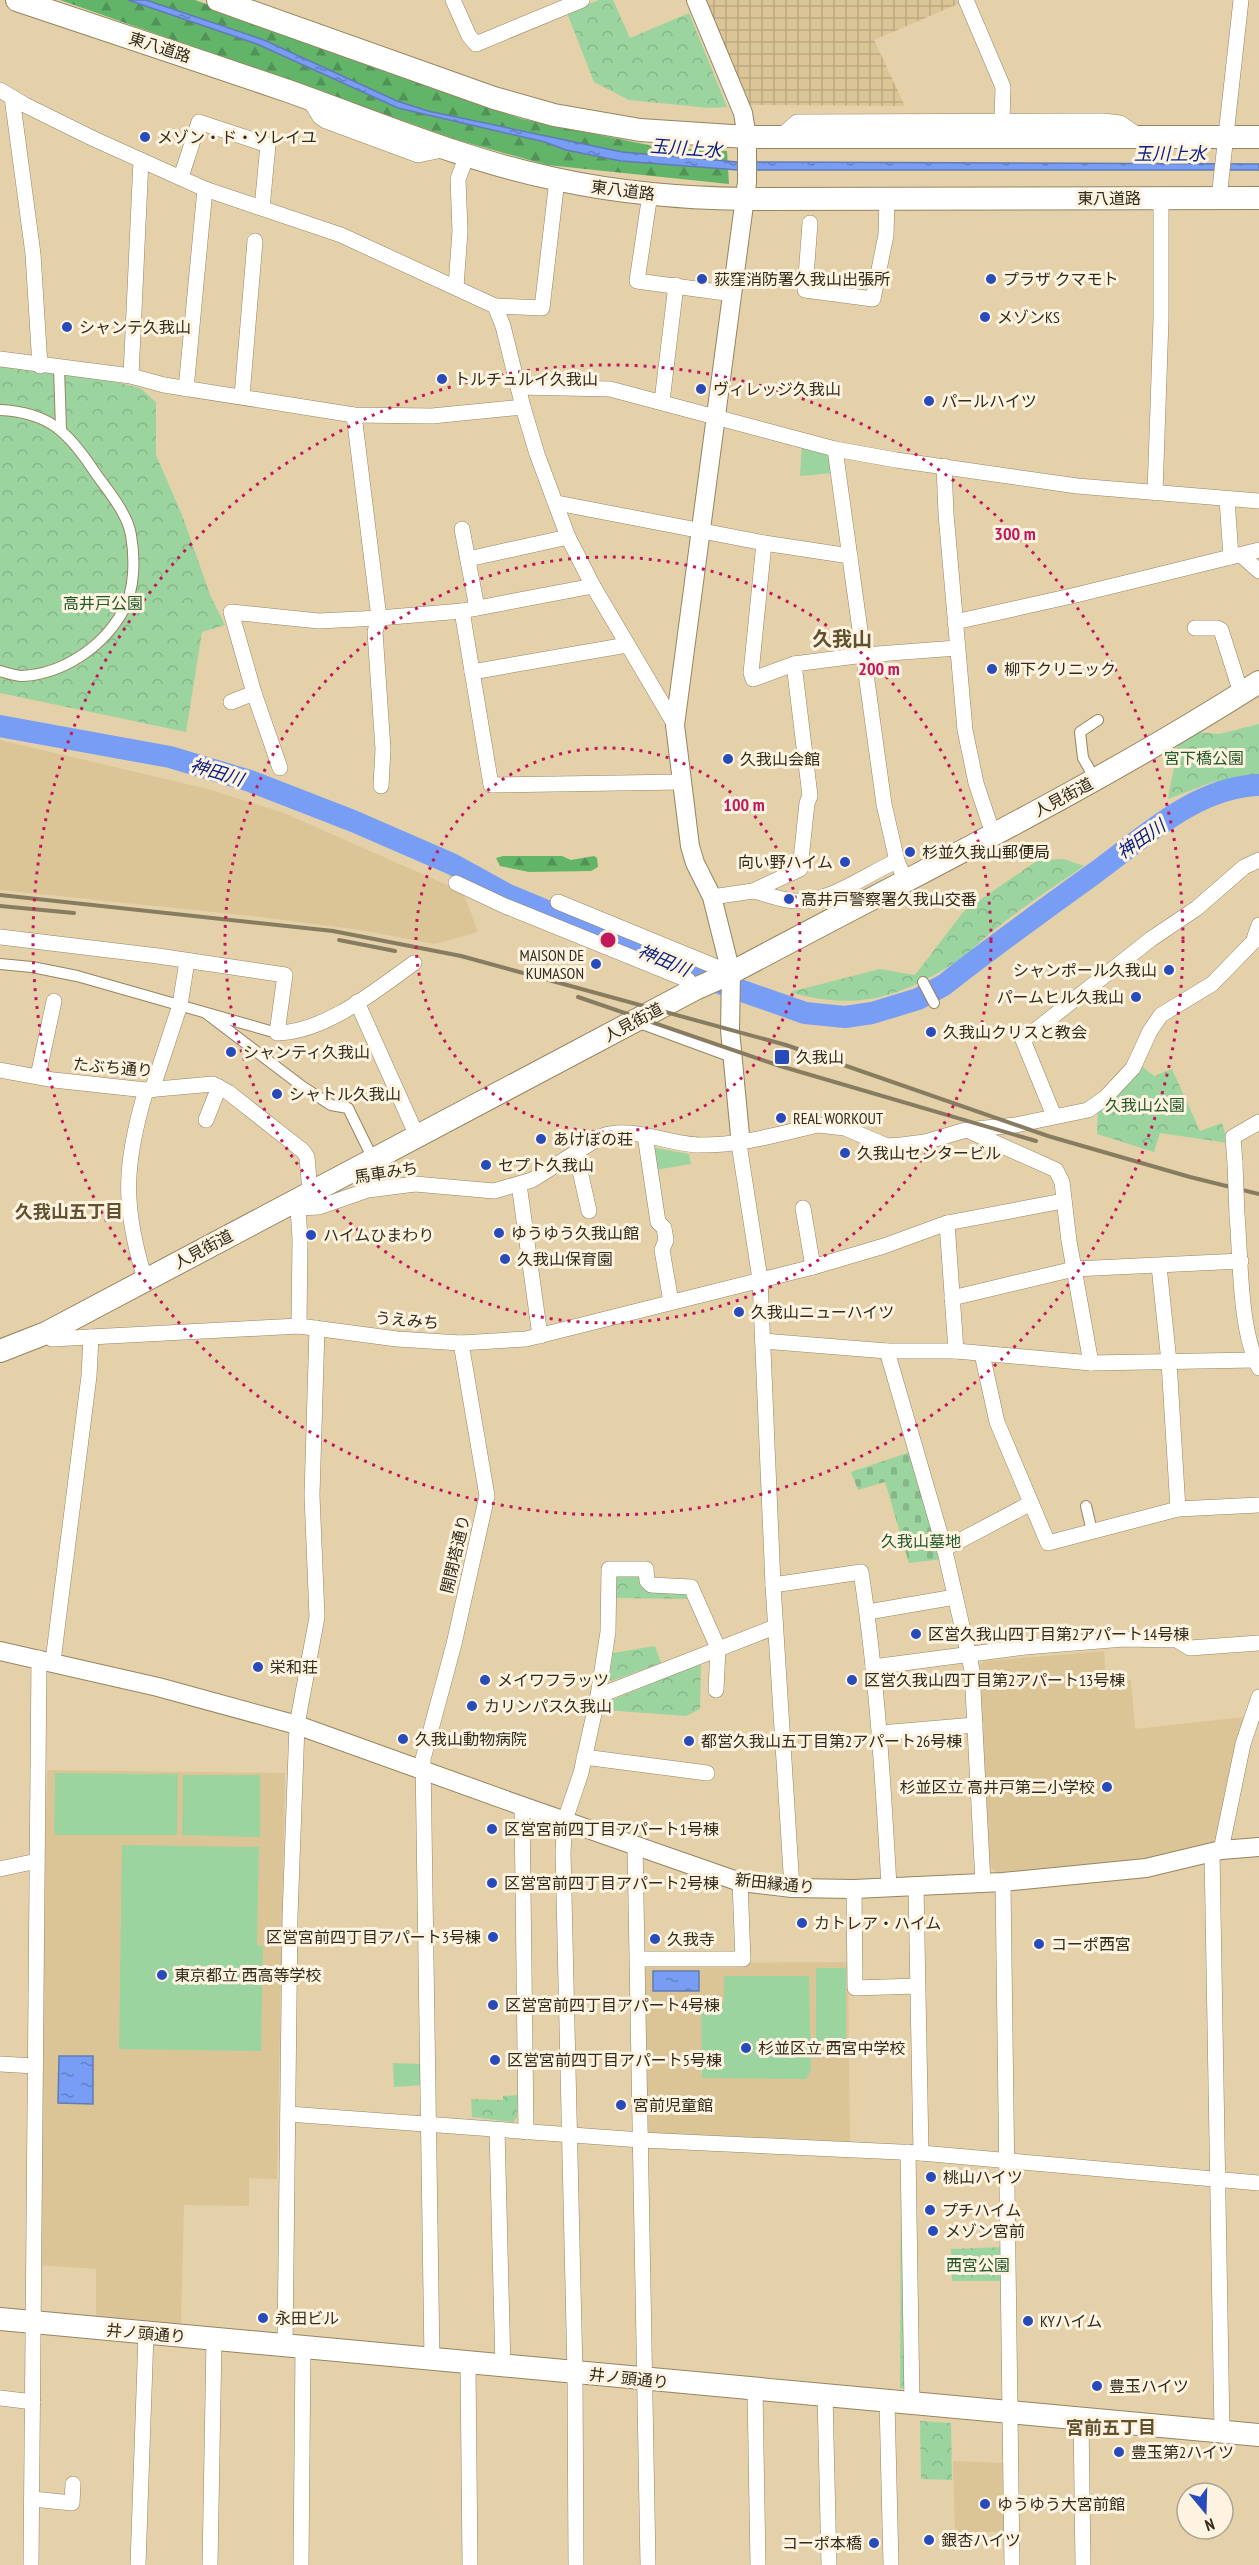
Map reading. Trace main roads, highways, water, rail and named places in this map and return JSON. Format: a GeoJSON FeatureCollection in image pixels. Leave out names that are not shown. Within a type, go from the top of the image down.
{"type":"FeatureCollection","features":[{"type":"Feature","properties":{"kind":"main road","name":"東八道路"},"geometry":{"type":"LineString","coordinates":[[17,0],[457,152],[557,180],[650,194],[745,199],[1259,198]]}},
{"type":"Feature","properties":{"kind":"main road"},"geometry":{"type":"LineString","coordinates":[[218,0],[436,78],[537,111],[640,130],[747,137],[1139,136],[1225,142],[1259,137]]}},
{"type":"Feature","properties":{"kind":"main road","name":"人見街道"},"geometry":{"type":"LineString","coordinates":[[0,1351],[46,1333],[145,1279],[298,1202],[373,1159],[634,1022],[724,987],[901,870],[993,834],[1095,779],[1250,687]]}},
{"type":"Feature","properties":{"kind":"main road","name":"井ノ頭通り"},"geometry":{"type":"LineString","coordinates":[[0,2319],[468,2364],[1259,2435]]}},
{"type":"Feature","properties":{"kind":"water"},"geometry":{"type":"Polygon","coordinates":[[[128,0],[146,0],[264,40],[397,101],[428,111],[622,152],[737,162],[1259,164],[1259,170],[738,170],[621,161],[566,150],[545,142],[398,108],[257,44],[128,0]]]}},
{"type":"Feature","properties":{"kind":"water"},"geometry":{"type":"Polygon","coordinates":[[[653,1971],[699,1971],[699,1991],[653,1991],[653,1971]]]}},
{"type":"Feature","properties":{"kind":"water"},"geometry":{"type":"Polygon","coordinates":[[[59,2056],[93,2056],[93,2104],[58,2103],[59,2056]]]}},
{"type":"Feature","properties":{"kind":"waterway","name":"神田川"},"geometry":{"type":"LineString","coordinates":[[0,726],[170,757],[250,781],[353,821],[452,864],[508,895],[725,985],[805,1013],[845,1017],[872,1013],[918,999],[944,985],[1170,818],[1212,795],[1235,788],[1259,785]]}},
{"type":"Feature","properties":{"kind":"railway"},"geometry":{"type":"LineString","coordinates":[[0,895],[333,931],[461,956],[786,1045],[1048,1136],[1190,1177],[1259,1194]]}},
{"type":"Feature","properties":{"kind":"railway"},"geometry":{"type":"LineString","coordinates":[[0,906],[74,913]]}},
{"type":"Feature","properties":{"kind":"railway"},"geometry":{"type":"LineString","coordinates":[[339,940],[395,951]]}},
{"type":"Feature","properties":{"kind":"railway"},"geometry":{"type":"LineString","coordinates":[[578,997],[780,1066],[1036,1141]]}},
{"type":"Feature","properties":{"kind":"place","name":"メゾン・ド・ソレイユ"},"geometry":{"type":"Point","coordinates":[145,137]}},
{"type":"Feature","properties":{"kind":"place","name":"荻窪消防署久我山出張所"},"geometry":{"type":"Point","coordinates":[702,279]}},
{"type":"Feature","properties":{"kind":"place","name":"プラザ クマモト"},"geometry":{"type":"Point","coordinates":[991,279]}},
{"type":"Feature","properties":{"kind":"place","name":"メゾンKS"},"geometry":{"type":"Point","coordinates":[985,317]}},
{"type":"Feature","properties":{"kind":"place","name":"シャンテ久我山"},"geometry":{"type":"Point","coordinates":[67,327]}},
{"type":"Feature","properties":{"kind":"place","name":"トルチュルイ久我山"},"geometry":{"type":"Point","coordinates":[442,379]}},
{"type":"Feature","properties":{"kind":"place","name":"ヴィレッジ久我山"},"geometry":{"type":"Point","coordinates":[701,389]}},
{"type":"Feature","properties":{"kind":"place","name":"パールハイツ"},"geometry":{"type":"Point","coordinates":[929,401]}},
{"type":"Feature","properties":{"kind":"place","name":"柳下クリニック"},"geometry":{"type":"Point","coordinates":[992,669]}},
{"type":"Feature","properties":{"kind":"place","name":"久我山会館"},"geometry":{"type":"Point","coordinates":[728,759]}},
{"type":"Feature","properties":{"kind":"place","name":"杉並久我山郵便局"},"geometry":{"type":"Point","coordinates":[910,852]}},
{"type":"Feature","properties":{"kind":"place","name":"向い野ハイム"},"geometry":{"type":"Point","coordinates":[845,862]}},
{"type":"Feature","properties":{"kind":"place","name":"高井戸警察署久我山交番"},"geometry":{"type":"Point","coordinates":[789,899]}},
{"type":"Feature","properties":{"kind":"place","name":"MAISON DE KUMASON"},"geometry":{"type":"Point","coordinates":[596,964]}},
{"type":"Feature","properties":{"kind":"place","name":"シャンポール久我山"},"geometry":{"type":"Point","coordinates":[1169,970]}},
{"type":"Feature","properties":{"kind":"place","name":"パームヒル久我山"},"geometry":{"type":"Point","coordinates":[1136,997]}},
{"type":"Feature","properties":{"kind":"place","name":"久我山クリスと教会"},"geometry":{"type":"Point","coordinates":[931,1032]}},
{"type":"Feature","properties":{"kind":"place","name":"シャンティ久我山"},"geometry":{"type":"Point","coordinates":[231,1052]}},
{"type":"Feature","properties":{"kind":"place","name":"久我山"},"geometry":{"type":"Point","coordinates":[782,1057]}},
{"type":"Feature","properties":{"kind":"place","name":"シャトル久我山"},"geometry":{"type":"Point","coordinates":[277,1094]}},
{"type":"Feature","properties":{"kind":"place","name":"REAL WORKOUT"},"geometry":{"type":"Point","coordinates":[781,1118]}},
{"type":"Feature","properties":{"kind":"place","name":"あけぼの荘"},"geometry":{"type":"Point","coordinates":[541,1139]}},
{"type":"Feature","properties":{"kind":"place","name":"久我山センタービル"},"geometry":{"type":"Point","coordinates":[845,1153]}},
{"type":"Feature","properties":{"kind":"place","name":"セプト久我山"},"geometry":{"type":"Point","coordinates":[486,1165]}},
{"type":"Feature","properties":{"kind":"place","name":"ゆうゆう久我山館"},"geometry":{"type":"Point","coordinates":[499,1233]}},
{"type":"Feature","properties":{"kind":"place","name":"ハイムひまわり"},"geometry":{"type":"Point","coordinates":[311,1235]}},
{"type":"Feature","properties":{"kind":"place","name":"久我山保育園"},"geometry":{"type":"Point","coordinates":[505,1259]}},
{"type":"Feature","properties":{"kind":"place","name":"久我山ニューハイツ"},"geometry":{"type":"Point","coordinates":[739,1312]}},
{"type":"Feature","properties":{"kind":"place","name":"区営久我山四丁目第2アパート14号棟"},"geometry":{"type":"Point","coordinates":[916,1634]}},
{"type":"Feature","properties":{"kind":"place","name":"栄和荘"},"geometry":{"type":"Point","coordinates":[258,1667]}},
{"type":"Feature","properties":{"kind":"place","name":"メイワフラッツ"},"geometry":{"type":"Point","coordinates":[485,1680]}},
{"type":"Feature","properties":{"kind":"place","name":"区営久我山四丁目第2アパート13号棟"},"geometry":{"type":"Point","coordinates":[852,1680]}},
{"type":"Feature","properties":{"kind":"place","name":"カリンパス久我山"},"geometry":{"type":"Point","coordinates":[472,1706]}},
{"type":"Feature","properties":{"kind":"place","name":"久我山動物病院"},"geometry":{"type":"Point","coordinates":[403,1739]}},
{"type":"Feature","properties":{"kind":"place","name":"都営久我山五丁目第2アパート26号棟"},"geometry":{"type":"Point","coordinates":[689,1741]}},
{"type":"Feature","properties":{"kind":"place","name":"杉並区立 高井戸第二小学校"},"geometry":{"type":"Point","coordinates":[1107,1787]}},
{"type":"Feature","properties":{"kind":"place","name":"区営宮前四丁目アパート1号棟"},"geometry":{"type":"Point","coordinates":[492,1829]}},
{"type":"Feature","properties":{"kind":"place","name":"区営宮前四丁目アパート2号棟"},"geometry":{"type":"Point","coordinates":[492,1883]}},
{"type":"Feature","properties":{"kind":"place","name":"カトレア・ハイム"},"geometry":{"type":"Point","coordinates":[802,1923]}},
{"type":"Feature","properties":{"kind":"place","name":"区営宮前四丁目アパート3号棟"},"geometry":{"type":"Point","coordinates":[493,1937]}},
{"type":"Feature","properties":{"kind":"place","name":"久我寺"},"geometry":{"type":"Point","coordinates":[655,1939]}},
{"type":"Feature","properties":{"kind":"place","name":"コーポ西宮"},"geometry":{"type":"Point","coordinates":[1039,1944]}},
{"type":"Feature","properties":{"kind":"place","name":"東京都立 西高等学校"},"geometry":{"type":"Point","coordinates":[162,1975]}},
{"type":"Feature","properties":{"kind":"place","name":"区営宮前四丁目アパート4号棟"},"geometry":{"type":"Point","coordinates":[493,2005]}},
{"type":"Feature","properties":{"kind":"place","name":"杉並区立 西宮中学校"},"geometry":{"type":"Point","coordinates":[746,2048]}},
{"type":"Feature","properties":{"kind":"place","name":"区営宮前四丁目アパート5号棟"},"geometry":{"type":"Point","coordinates":[495,2060]}},
{"type":"Feature","properties":{"kind":"place","name":"宮前児童館"},"geometry":{"type":"Point","coordinates":[621,2105]}},
{"type":"Feature","properties":{"kind":"place","name":"桃山ハイツ"},"geometry":{"type":"Point","coordinates":[931,2177]}},
{"type":"Feature","properties":{"kind":"place","name":"プチハイム"},"geometry":{"type":"Point","coordinates":[930,2210]}},
{"type":"Feature","properties":{"kind":"place","name":"メゾン宮前"},"geometry":{"type":"Point","coordinates":[933,2231]}},
{"type":"Feature","properties":{"kind":"place","name":"永田ビル"},"geometry":{"type":"Point","coordinates":[263,2318]}},
{"type":"Feature","properties":{"kind":"place","name":"KYハイム"},"geometry":{"type":"Point","coordinates":[1028,2321]}},
{"type":"Feature","properties":{"kind":"place","name":"豊玉ハイツ"},"geometry":{"type":"Point","coordinates":[1097,2386]}},
{"type":"Feature","properties":{"kind":"place","name":"豊玉第2ハイツ"},"geometry":{"type":"Point","coordinates":[1119,2452]}},
{"type":"Feature","properties":{"kind":"place","name":"ゆうゆう大宮前館"},"geometry":{"type":"Point","coordinates":[985,2504]}},
{"type":"Feature","properties":{"kind":"place","name":"銀杏ハイツ"},"geometry":{"type":"Point","coordinates":[929,2540]}},
{"type":"Feature","properties":{"kind":"place","name":"コーポ本橋"},"geometry":{"type":"Point","coordinates":[874,2543]}},
{"type":"Feature","properties":{"kind":"district","name":"久我山"},"geometry":{"type":"Point","coordinates":[842,639]}},
{"type":"Feature","properties":{"kind":"district","name":"久我山五丁目"},"geometry":{"type":"Point","coordinates":[69,1211]}},
{"type":"Feature","properties":{"kind":"district","name":"宮前五丁目"},"geometry":{"type":"Point","coordinates":[1111,2427]}},
{"type":"Feature","properties":{"kind":"water label","name":"玉川上水"},"geometry":{"type":"Point","coordinates":[686,148]}},
{"type":"Feature","properties":{"kind":"water label","name":"玉川上水"},"geometry":{"type":"Point","coordinates":[1170,153]}},
{"type":"Feature","properties":{"kind":"park label","name":"高井戸公園"},"geometry":{"type":"Point","coordinates":[103,603]}},
{"type":"Feature","properties":{"kind":"park label","name":"宮下橋公園"},"geometry":{"type":"Point","coordinates":[1204,758]}},
{"type":"Feature","properties":{"kind":"park label","name":"久我山公園"},"geometry":{"type":"Point","coordinates":[1145,1105]}},
{"type":"Feature","properties":{"kind":"park label","name":"久我山墓地"},"geometry":{"type":"Point","coordinates":[921,1541]}},
{"type":"Feature","properties":{"kind":"park label","name":"西宮公園"},"geometry":{"type":"Point","coordinates":[978,2265]}}]}
